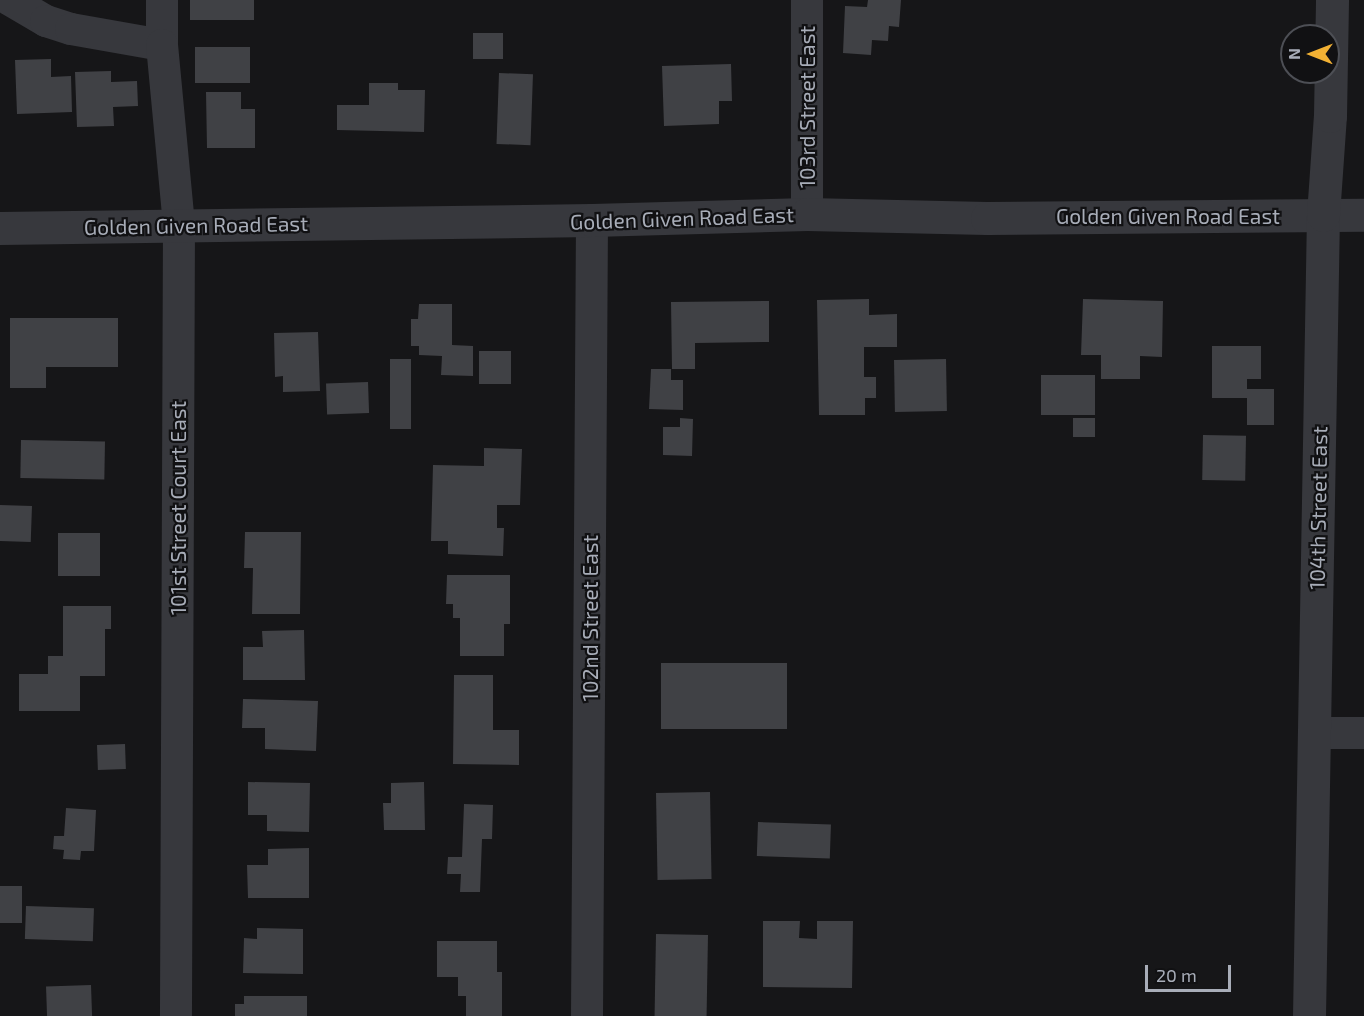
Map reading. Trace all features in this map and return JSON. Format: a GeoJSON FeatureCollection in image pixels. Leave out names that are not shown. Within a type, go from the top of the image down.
{"type":"FeatureCollection","features":[{"type":"Feature","properties":{"kind":"street"},"geometry":{"type":"LineString","coordinates":[[10,0],[46,21],[70,29],[162,45]]}},
{"type":"Feature","properties":{"kind":"street","name":"101st Street Court East"},"geometry":{"type":"LineString","coordinates":[[162,0],[162,45],[179,225],[176,1016]]}},
{"type":"Feature","properties":{"kind":"street","name":"103rd Street East"},"geometry":{"type":"LineString","coordinates":[[807,0],[807,214]]}},
{"type":"Feature","properties":{"kind":"street","name":"104th Street East"},"geometry":{"type":"LineString","coordinates":[[1309,1016],[1323,215],[1330,116],[1332,0]]}},
{"type":"Feature","properties":{"kind":"street","name":"Golden Given Road East"},"geometry":{"type":"LineString","coordinates":[[0,228],[592,220],[807,214],[987,218],[1364,215]]}},
{"type":"Feature","properties":{"kind":"street","name":"102nd Street East"},"geometry":{"type":"LineString","coordinates":[[587,1016],[592,220]]}},
{"type":"Feature","properties":{"kind":"street"},"geometry":{"type":"LineString","coordinates":[[1314,733],[1364,732]]}},
{"type":"Feature","properties":{"kind":"building"},"geometry":{"type":"Polygon","coordinates":[[[190,0],[254,0],[254,20],[190,20],[190,0]]]}},
{"type":"Feature","properties":{"kind":"building"},"geometry":{"type":"Polygon","coordinates":[[[868,0],[901,0],[899,27],[889,26],[888,41],[872,40],[871,55],[843,53],[845,6],[867,7],[868,0]]]}},
{"type":"Feature","properties":{"kind":"building"},"geometry":{"type":"Polygon","coordinates":[[[473,33],[503,33],[503,59],[473,59],[473,33]]]}},
{"type":"Feature","properties":{"kind":"building"},"geometry":{"type":"Polygon","coordinates":[[[195,47],[250,47],[250,83],[195,83],[195,47]]]}},
{"type":"Feature","properties":{"kind":"building"},"geometry":{"type":"Polygon","coordinates":[[[51,59],[51,77],[71,76],[72,112],[17,114],[15,60],[51,59]]]}},
{"type":"Feature","properties":{"kind":"building"},"geometry":{"type":"Polygon","coordinates":[[[731,64],[732,101],[719,101],[719,124],[664,126],[662,66],[731,64]]]}},
{"type":"Feature","properties":{"kind":"building"},"geometry":{"type":"Polygon","coordinates":[[[111,71],[111,82],[137,81],[138,106],[113,107],[114,126],[77,127],[75,72],[111,71]]]}},
{"type":"Feature","properties":{"kind":"building"},"geometry":{"type":"Polygon","coordinates":[[[499,73],[533,74],[531,145],[497,144],[499,73]]]}},
{"type":"Feature","properties":{"kind":"building"},"geometry":{"type":"Polygon","coordinates":[[[369,83],[398,83],[398,90],[425,90],[424,132],[337,130],[337,105],[369,105],[369,83]]]}},
{"type":"Feature","properties":{"kind":"building"},"geometry":{"type":"Polygon","coordinates":[[[206,92],[241,92],[241,109],[255,109],[255,148],[207,148],[206,92]]]}},
{"type":"Feature","properties":{"kind":"building"},"geometry":{"type":"Polygon","coordinates":[[[869,299],[869,315],[897,314],[897,347],[864,347],[864,377],[876,377],[876,398],[865,398],[865,415],[819,415],[817,300],[869,299]]]}},
{"type":"Feature","properties":{"kind":"building"},"geometry":{"type":"Polygon","coordinates":[[[1083,299],[1163,301],[1162,357],[1140,356],[1140,379],[1101,379],[1101,355],[1081,355],[1083,299]]]}},
{"type":"Feature","properties":{"kind":"building"},"geometry":{"type":"Polygon","coordinates":[[[769,301],[769,342],[695,343],[695,369],[672,369],[671,302],[769,301]]]}},
{"type":"Feature","properties":{"kind":"building"},"geometry":{"type":"Polygon","coordinates":[[[419,304],[452,304],[452,345],[473,346],[473,376],[441,375],[442,356],[419,355],[419,346],[411,346],[411,319],[418,319],[419,304]]]}},
{"type":"Feature","properties":{"kind":"building"},"geometry":{"type":"Polygon","coordinates":[[[10,318],[118,318],[118,367],[46,367],[46,388],[10,388],[10,318]]]}},
{"type":"Feature","properties":{"kind":"building"},"geometry":{"type":"Polygon","coordinates":[[[318,332],[320,391],[283,392],[283,376],[275,377],[274,333],[318,332]]]}},
{"type":"Feature","properties":{"kind":"building"},"geometry":{"type":"Polygon","coordinates":[[[1212,346],[1261,346],[1261,379],[1247,379],[1247,389],[1274,389],[1274,425],[1247,425],[1247,398],[1212,398],[1212,346]]]}},
{"type":"Feature","properties":{"kind":"building"},"geometry":{"type":"Polygon","coordinates":[[[479,351],[511,351],[511,384],[479,384],[479,351]]]}},
{"type":"Feature","properties":{"kind":"building"},"geometry":{"type":"Polygon","coordinates":[[[390,359],[411,359],[411,429],[390,429],[390,359]]]}},
{"type":"Feature","properties":{"kind":"building"},"geometry":{"type":"Polygon","coordinates":[[[946,359],[947,411],[895,412],[894,360],[946,359]]]}},
{"type":"Feature","properties":{"kind":"building"},"geometry":{"type":"Polygon","coordinates":[[[651,369],[671,369],[671,380],[683,380],[683,410],[649,409],[651,369]]]}},
{"type":"Feature","properties":{"kind":"building"},"geometry":{"type":"Polygon","coordinates":[[[1041,375],[1095,375],[1095,415],[1041,415],[1041,375]]]}},
{"type":"Feature","properties":{"kind":"building"},"geometry":{"type":"Polygon","coordinates":[[[368,382],[369,413],[327,414],[326,383],[368,382]]]}},
{"type":"Feature","properties":{"kind":"building"},"geometry":{"type":"Polygon","coordinates":[[[680,418],[693,419],[692,456],[663,455],[663,427],[680,427],[680,418]]]}},
{"type":"Feature","properties":{"kind":"building"},"geometry":{"type":"Polygon","coordinates":[[[1073,418],[1095,418],[1095,437],[1073,437],[1073,418]]]}},
{"type":"Feature","properties":{"kind":"building"},"geometry":{"type":"Polygon","coordinates":[[[1203,435],[1246,436],[1245,481],[1202,480],[1203,435]]]}},
{"type":"Feature","properties":{"kind":"building"},"geometry":{"type":"Polygon","coordinates":[[[21,440],[105,441],[104,479],[20,478],[21,440]]]}},
{"type":"Feature","properties":{"kind":"building"},"geometry":{"type":"Polygon","coordinates":[[[484,448],[522,449],[520,505],[497,505],[497,528],[504,528],[503,556],[448,554],[448,541],[431,541],[433,465],[484,466],[484,448]]]}},
{"type":"Feature","properties":{"kind":"building"},"geometry":{"type":"Polygon","coordinates":[[[0,505],[32,506],[31,542],[0,541],[0,505]]]}},
{"type":"Feature","properties":{"kind":"building"},"geometry":{"type":"Polygon","coordinates":[[[245,532],[301,532],[300,614],[252,614],[253,568],[244,568],[245,532]]]}},
{"type":"Feature","properties":{"kind":"building"},"geometry":{"type":"Polygon","coordinates":[[[58,533],[100,533],[100,576],[58,576],[58,533]]]}},
{"type":"Feature","properties":{"kind":"building"},"geometry":{"type":"Polygon","coordinates":[[[447,575],[510,575],[510,624],[504,624],[504,656],[460,656],[460,618],[453,618],[453,604],[446,604],[447,575]]]}},
{"type":"Feature","properties":{"kind":"building"},"geometry":{"type":"Polygon","coordinates":[[[63,606],[111,606],[111,629],[105,629],[105,676],[80,676],[80,711],[19,711],[19,674],[48,674],[48,656],[63,656],[63,606]]]}},
{"type":"Feature","properties":{"kind":"building"},"geometry":{"type":"Polygon","coordinates":[[[304,630],[305,680],[243,680],[243,647],[263,647],[262,631],[304,630]]]}},
{"type":"Feature","properties":{"kind":"building"},"geometry":{"type":"Polygon","coordinates":[[[661,663],[787,663],[787,729],[661,729],[661,663]]]}},
{"type":"Feature","properties":{"kind":"building"},"geometry":{"type":"Polygon","coordinates":[[[454,675],[493,675],[493,730],[519,730],[519,765],[453,764],[454,675]]]}},
{"type":"Feature","properties":{"kind":"building"},"geometry":{"type":"Polygon","coordinates":[[[243,699],[318,701],[316,751],[265,749],[265,728],[242,728],[243,699]]]}},
{"type":"Feature","properties":{"kind":"building"},"geometry":{"type":"Polygon","coordinates":[[[125,744],[126,769],[98,770],[97,745],[125,744]]]}},
{"type":"Feature","properties":{"kind":"building"},"geometry":{"type":"Polygon","coordinates":[[[248,782],[310,783],[309,832],[267,831],[267,815],[248,815],[248,782]]]}},
{"type":"Feature","properties":{"kind":"building"},"geometry":{"type":"Polygon","coordinates":[[[424,782],[425,830],[384,830],[383,803],[391,803],[391,783],[424,782]]]}},
{"type":"Feature","properties":{"kind":"building"},"geometry":{"type":"Polygon","coordinates":[[[710,792],[712,879],[658,880],[656,793],[710,792]]]}},
{"type":"Feature","properties":{"kind":"building"},"geometry":{"type":"Polygon","coordinates":[[[464,804],[493,805],[492,839],[482,839],[480,892],[460,892],[461,874],[447,874],[448,857],[462,857],[464,804]]]}},
{"type":"Feature","properties":{"kind":"building"},"geometry":{"type":"Polygon","coordinates":[[[66,808],[96,810],[94,851],[81,851],[80,860],[63,859],[64,850],[53,849],[54,836],[64,836],[66,808]]]}},
{"type":"Feature","properties":{"kind":"building"},"geometry":{"type":"Polygon","coordinates":[[[758,822],[831,825],[830,859],[757,856],[758,822]]]}},
{"type":"Feature","properties":{"kind":"building"},"geometry":{"type":"Polygon","coordinates":[[[309,848],[309,898],[248,898],[247,865],[268,865],[268,849],[309,848]]]}},
{"type":"Feature","properties":{"kind":"building"},"geometry":{"type":"Polygon","coordinates":[[[0,886],[22,886],[22,923],[0,923],[0,886]]]}},
{"type":"Feature","properties":{"kind":"building"},"geometry":{"type":"Polygon","coordinates":[[[26,906],[94,908],[93,941],[25,939],[26,906]]]}},
{"type":"Feature","properties":{"kind":"building"},"geometry":{"type":"Polygon","coordinates":[[[763,921],[800,921],[799,938],[817,939],[817,921],[853,921],[852,988],[763,987],[763,921]]]}},
{"type":"Feature","properties":{"kind":"building"},"geometry":{"type":"Polygon","coordinates":[[[257,928],[303,929],[303,974],[243,973],[244,938],[257,939],[257,928]]]}},
{"type":"Feature","properties":{"kind":"building"},"geometry":{"type":"Polygon","coordinates":[[[656,934],[708,935],[707,1016],[655,1016],[656,934]]]}},
{"type":"Feature","properties":{"kind":"building"},"geometry":{"type":"Polygon","coordinates":[[[437,941],[497,941],[497,972],[502,972],[502,1016],[466,1016],[466,996],[458,996],[458,977],[437,977],[437,941]]]}},
{"type":"Feature","properties":{"kind":"building"},"geometry":{"type":"Polygon","coordinates":[[[91,985],[92,1016],[47,1016],[46,987],[91,985]]]}},
{"type":"Feature","properties":{"kind":"building"},"geometry":{"type":"Polygon","coordinates":[[[244,996],[307,996],[307,1016],[235,1016],[235,1004],[244,1004],[244,996]]]}}]}
